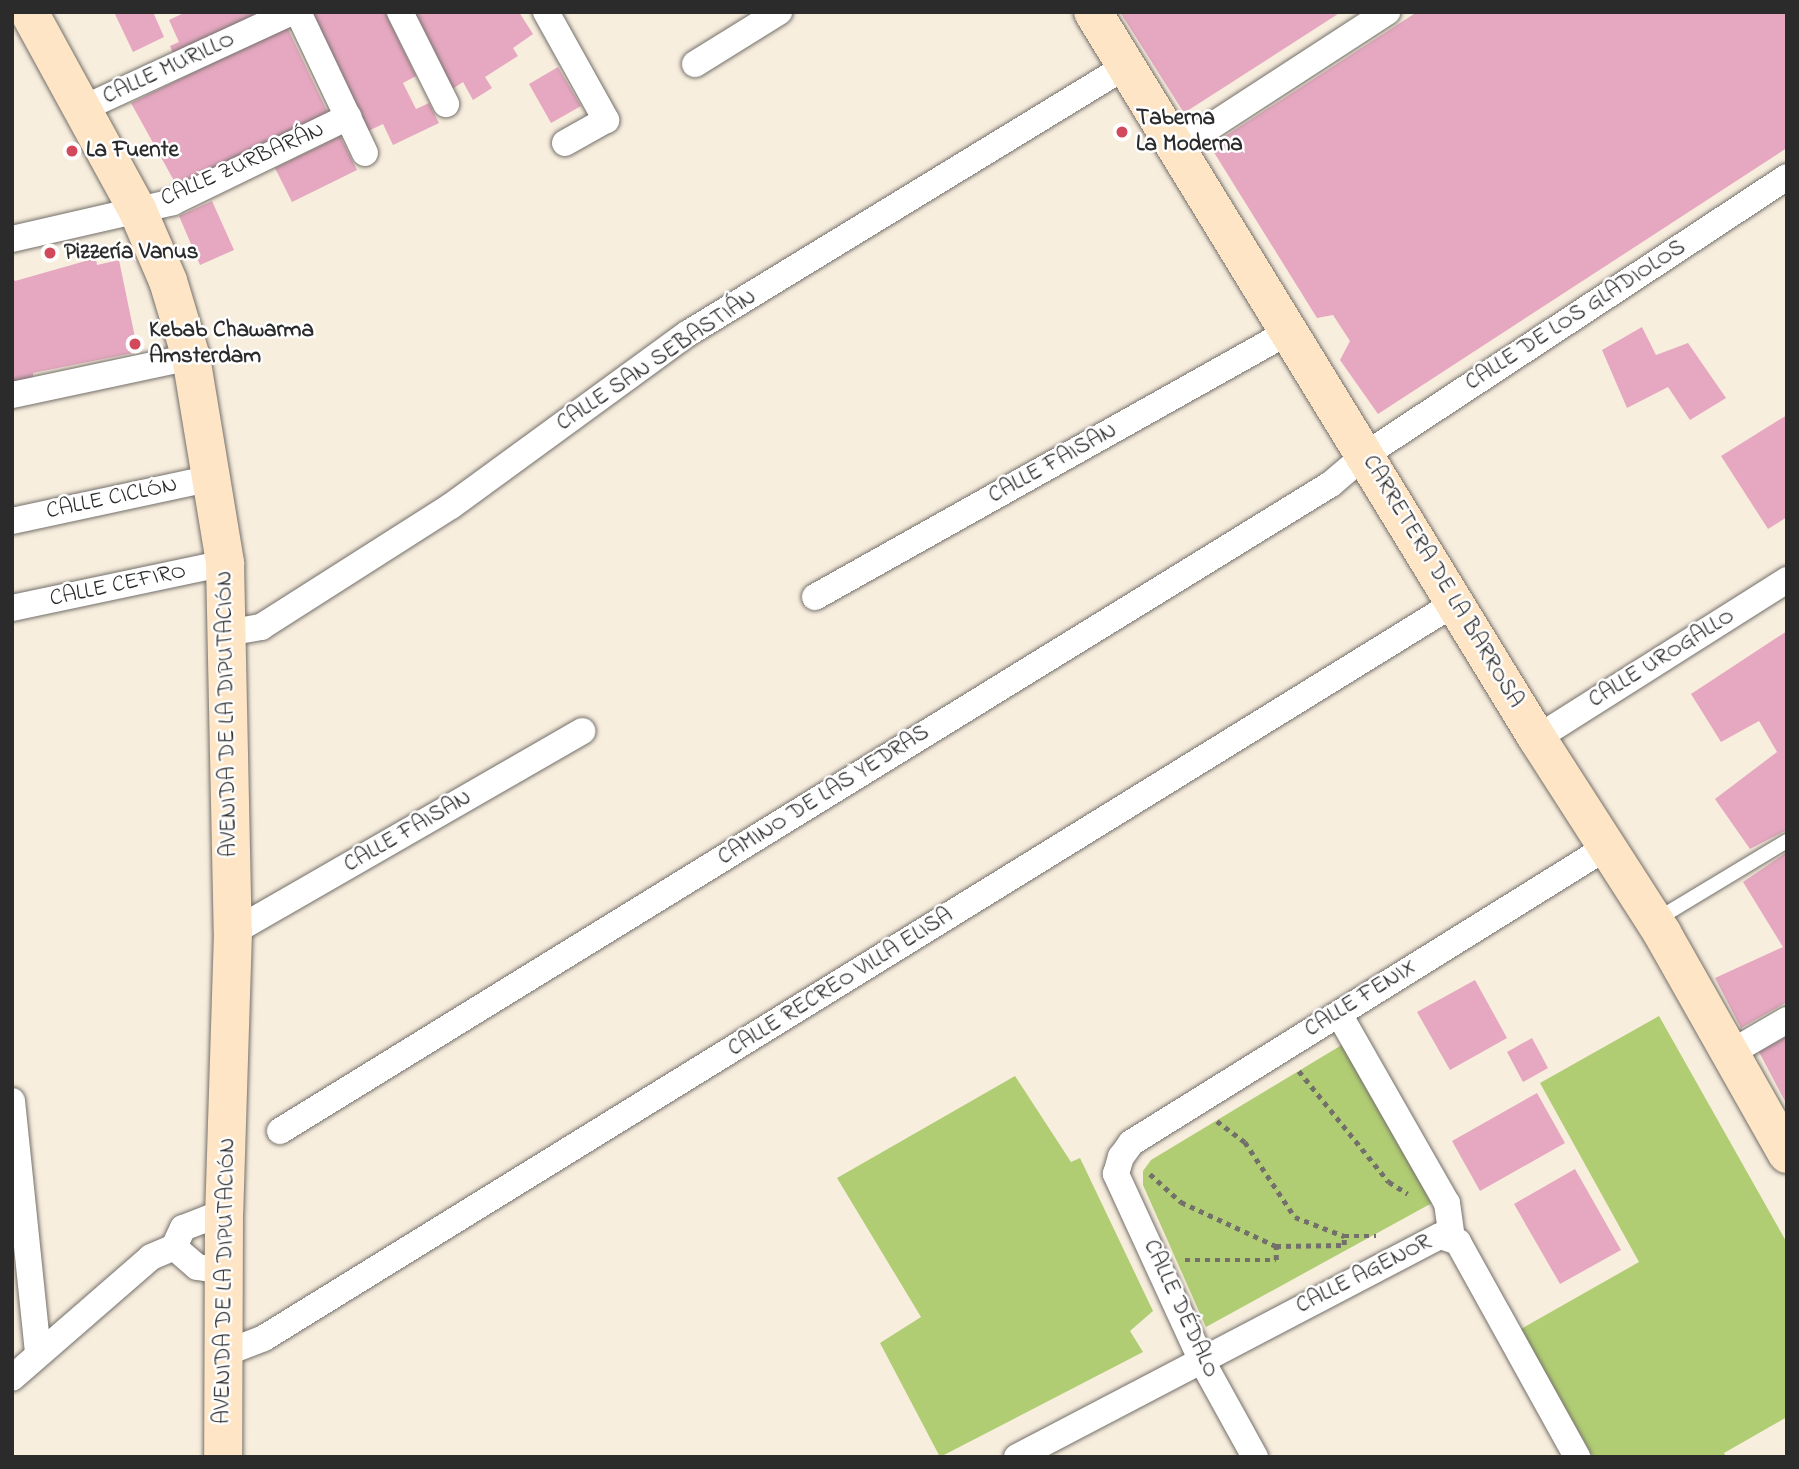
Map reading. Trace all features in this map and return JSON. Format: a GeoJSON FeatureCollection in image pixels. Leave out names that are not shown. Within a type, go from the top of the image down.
{"type":"FeatureCollection","features":[{"type":"Feature","properties":{"kind":"street","name":"AVENIDA DE LA DIPUTACIÓN"},"geometry":{"type":"LineString","coordinates":[[29,12],[137,209],[169,281],[191,357],[225,563],[233,932],[224,1212],[223,1457]]}},
{"type":"Feature","properties":{"kind":"street","name":"CALLE MURILLO"},"geometry":{"type":"LineString","coordinates":[[83,108],[292,12]]}},
{"type":"Feature","properties":{"kind":"street"},"geometry":{"type":"LineString","coordinates":[[298,12],[365,153]]}},
{"type":"Feature","properties":{"kind":"street"},"geometry":{"type":"LineString","coordinates":[[400,12],[446,104]]}},
{"type":"Feature","properties":{"kind":"street"},"geometry":{"type":"LineString","coordinates":[[546,12],[606,120],[565,144]]}},
{"type":"Feature","properties":{"kind":"street"},"geometry":{"type":"LineString","coordinates":[[695,64],[779,12]]}},
{"type":"Feature","properties":{"kind":"street","name":"CARRETERA DE LA BARROSA"},"geometry":{"type":"LineString","coordinates":[[1093,12],[1537,738],[1655,921],[1732,1052],[1787,1154]]}},
{"type":"Feature","properties":{"kind":"street"},"geometry":{"type":"LineString","coordinates":[[1176,149],[1387,12]]}},
{"type":"Feature","properties":{"kind":"street","name":"CALLE SAN SEBASTIÁN"},"geometry":{"type":"LineString","coordinates":[[227,633],[261,627],[451,506],[687,334],[1126,66]]}},
{"type":"Feature","properties":{"kind":"street","name":"CALLE ZURBARÁN"},"geometry":{"type":"LineString","coordinates":[[12,239],[173,202],[348,117]]}},
{"type":"Feature","properties":{"kind":"street","name":"CALLE DE LOS GLADIOLOS"},"geometry":{"type":"LineString","coordinates":[[1365,455],[1787,177]]}},
{"type":"Feature","properties":{"kind":"street","name":"CALLE FAISAN"},"geometry":{"type":"LineString","coordinates":[[815,597],[1290,331]]}},
{"type":"Feature","properties":{"kind":"street"},"geometry":{"type":"LineString","coordinates":[[12,396],[191,357]]}},
{"type":"Feature","properties":{"kind":"street","name":"CAMINO DE LAS YEDRAS"},"geometry":{"type":"LineString","coordinates":[[280,1131],[1331,484],[1365,455]]}},
{"type":"Feature","properties":{"kind":"street","name":"CALLE CICLÓN"},"geometry":{"type":"LineString","coordinates":[[12,521],[212,478]]}},
{"type":"Feature","properties":{"kind":"street","name":"CALLE CEFIRO"},"geometry":{"type":"LineString","coordinates":[[12,608],[225,563]]}},
{"type":"Feature","properties":{"kind":"street","name":"CALLE UROGALLO"},"geometry":{"type":"LineString","coordinates":[[1537,738],[1787,580]]}},
{"type":"Feature","properties":{"kind":"street","name":"CALLE RECREO VILLA ELISA"},"geometry":{"type":"LineString","coordinates":[[223,1354],[264,1338],[1455,603]]}},
{"type":"Feature","properties":{"kind":"street","name":"CALLE FAISAN"},"geometry":{"type":"LineString","coordinates":[[233,932],[582,731]]}},
{"type":"Feature","properties":{"kind":"street","name":"CALLE FENIX"},"geometry":{"type":"LineString","coordinates":[[1121,1157],[1132,1143],[1607,847]]}},
{"type":"Feature","properties":{"kind":"street"},"geometry":{"type":"LineString","coordinates":[[1339,1014],[1447,1203],[1452,1238]]}},
{"type":"Feature","properties":{"kind":"street"},"geometry":{"type":"LineString","coordinates":[[1732,1052],[1787,1020]]}},
{"type":"Feature","properties":{"kind":"street"},"geometry":{"type":"LineString","coordinates":[[12,1101],[21,1285],[38,1354]]}},
{"type":"Feature","properties":{"kind":"street","name":"CALLE DÉDALO"},"geometry":{"type":"LineString","coordinates":[[1121,1157],[1116,1174],[1201,1359],[1255,1457]]}},
{"type":"Feature","properties":{"kind":"street"},"geometry":{"type":"LineString","coordinates":[[12,1378],[151,1257],[174,1247],[183,1228],[192,1222],[224,1212]]}},
{"type":"Feature","properties":{"kind":"street","name":"CALLE AGENOR"},"geometry":{"type":"LineString","coordinates":[[1017,1457],[1440,1236],[1452,1238],[1577,1457]]}},
{"type":"Feature","properties":{"kind":"street"},"geometry":{"type":"LineString","coordinates":[[174,1247],[197,1267],[224,1271]]}},
{"type":"Feature","properties":{"kind":"lane"},"geometry":{"type":"LineString","coordinates":[[1655,921],[1787,841]]}},
{"type":"Feature","properties":{"kind":"path"},"geometry":{"type":"LineString","coordinates":[[1282,1048],[1389,1182],[1420,1199],[1447,1203]]}},
{"type":"Feature","properties":{"kind":"path"},"geometry":{"type":"LineString","coordinates":[[1194,1104],[1245,1142],[1295,1217],[1343,1236],[1400,1236],[1410,1250]]}},
{"type":"Feature","properties":{"kind":"path"},"geometry":{"type":"LineString","coordinates":[[1121,1157],[1147,1172],[1181,1202],[1276,1246],[1344,1245],[1343,1236]]}},
{"type":"Feature","properties":{"kind":"path"},"geometry":{"type":"LineString","coordinates":[[1156,1261],[1276,1260],[1276,1246]]}},
{"type":"Feature","properties":{"kind":"green space"},"geometry":{"type":"Polygon","coordinates":[[[1659,1016],[1787,1243],[1787,1417],[1724,1453],[1726,1457],[1593,1457],[1521,1329],[1639,1262],[1540,1083],[1659,1016]]]}},
{"type":"Feature","properties":{"kind":"green space"},"geometry":{"type":"Polygon","coordinates":[[[1360,1034],[1452,1192],[1206,1327],[1143,1185],[1143,1171],[1151,1160],[1360,1034]]]}},
{"type":"Feature","properties":{"kind":"green space"},"geometry":{"type":"Polygon","coordinates":[[[1015,1076],[1071,1162],[1080,1158],[1153,1311],[1130,1331],[1143,1352],[940,1457],[880,1343],[921,1317],[837,1178],[1015,1076]]]}},
{"type":"Feature","properties":{"kind":"building"},"geometry":{"type":"Polygon","coordinates":[[[114,12],[153,12],[164,37],[133,52],[114,12]]]}},
{"type":"Feature","properties":{"kind":"building"},"geometry":{"type":"Polygon","coordinates":[[[186,12],[265,12],[174,55],[170,46],[179,42],[169,20],[186,12]]]}},
{"type":"Feature","properties":{"kind":"building"},"geometry":{"type":"Polygon","coordinates":[[[306,12],[385,12],[416,76],[403,83],[416,109],[429,103],[439,123],[393,145],[383,124],[364,133],[306,12]]]}},
{"type":"Feature","properties":{"kind":"building"},"geometry":{"type":"Polygon","coordinates":[[[411,12],[519,12],[533,34],[513,48],[518,56],[485,77],[492,88],[473,100],[463,82],[448,92],[411,12]]]}},
{"type":"Feature","properties":{"kind":"building"},"geometry":{"type":"Polygon","coordinates":[[[1120,12],[1341,12],[1184,113],[1120,12]]]}},
{"type":"Feature","properties":{"kind":"building"},"geometry":{"type":"Polygon","coordinates":[[[1417,12],[1787,12],[1787,148],[1378,414],[1340,360],[1350,341],[1333,315],[1317,318],[1210,146],[1417,12]]]}},
{"type":"Feature","properties":{"kind":"building"},"geometry":{"type":"Polygon","coordinates":[[[287,27],[329,115],[178,188],[131,103],[287,27]]]}},
{"type":"Feature","properties":{"kind":"building"},"geometry":{"type":"Polygon","coordinates":[[[558,67],[581,106],[551,123],[529,84],[558,67]]]}},
{"type":"Feature","properties":{"kind":"building"},"geometry":{"type":"Polygon","coordinates":[[[340,136],[357,170],[292,202],[275,168],[340,136]]]}},
{"type":"Feature","properties":{"kind":"building"},"geometry":{"type":"Polygon","coordinates":[[[212,201],[234,250],[200,265],[179,216],[212,201]]]}},
{"type":"Feature","properties":{"kind":"building"},"geometry":{"type":"Polygon","coordinates":[[[96,258],[97,265],[119,260],[138,352],[33,373],[33,378],[12,382],[12,275],[15,281],[96,258]]]}},
{"type":"Feature","properties":{"kind":"building"},"geometry":{"type":"Polygon","coordinates":[[[1642,327],[1656,355],[1688,343],[1726,398],[1690,420],[1668,387],[1627,408],[1602,350],[1642,327]]]}},
{"type":"Feature","properties":{"kind":"building"},"geometry":{"type":"Polygon","coordinates":[[[1787,415],[1787,517],[1768,529],[1721,456],[1787,415]]]}},
{"type":"Feature","properties":{"kind":"building"},"geometry":{"type":"Polygon","coordinates":[[[1787,631],[1787,830],[1750,849],[1715,799],[1777,752],[1759,721],[1721,742],[1691,694],[1787,631]]]}},
{"type":"Feature","properties":{"kind":"building"},"geometry":{"type":"Polygon","coordinates":[[[1787,852],[1787,1002],[1741,1028],[1715,978],[1783,947],[1743,882],[1787,852]]]}},
{"type":"Feature","properties":{"kind":"building"},"geometry":{"type":"Polygon","coordinates":[[[1475,980],[1507,1038],[1450,1070],[1417,1012],[1475,980]]]}},
{"type":"Feature","properties":{"kind":"building"},"geometry":{"type":"Polygon","coordinates":[[[1787,1036],[1787,1105],[1759,1052],[1787,1036]]]}},
{"type":"Feature","properties":{"kind":"building"},"geometry":{"type":"Polygon","coordinates":[[[1532,1038],[1548,1068],[1523,1082],[1507,1052],[1532,1038]]]}},
{"type":"Feature","properties":{"kind":"building"},"geometry":{"type":"Polygon","coordinates":[[[1537,1093],[1565,1143],[1480,1191],[1452,1141],[1537,1093]]]}},
{"type":"Feature","properties":{"kind":"building"},"geometry":{"type":"Polygon","coordinates":[[[1575,1169],[1621,1250],[1560,1284],[1514,1204],[1575,1169]]]}},
{"type":"Feature","properties":{"kind":"place","name":"Taberna La Moderna"},"geometry":{"type":"Point","coordinates":[1122,132]}},
{"type":"Feature","properties":{"kind":"place","name":"La Fuente"},"geometry":{"type":"Point","coordinates":[72,151]}},
{"type":"Feature","properties":{"kind":"place","name":"Pizzería Vanus"},"geometry":{"type":"Point","coordinates":[50,253]}},
{"type":"Feature","properties":{"kind":"place","name":"Kebab Chawarma Amsterdam"},"geometry":{"type":"Point","coordinates":[135,344]}}]}
